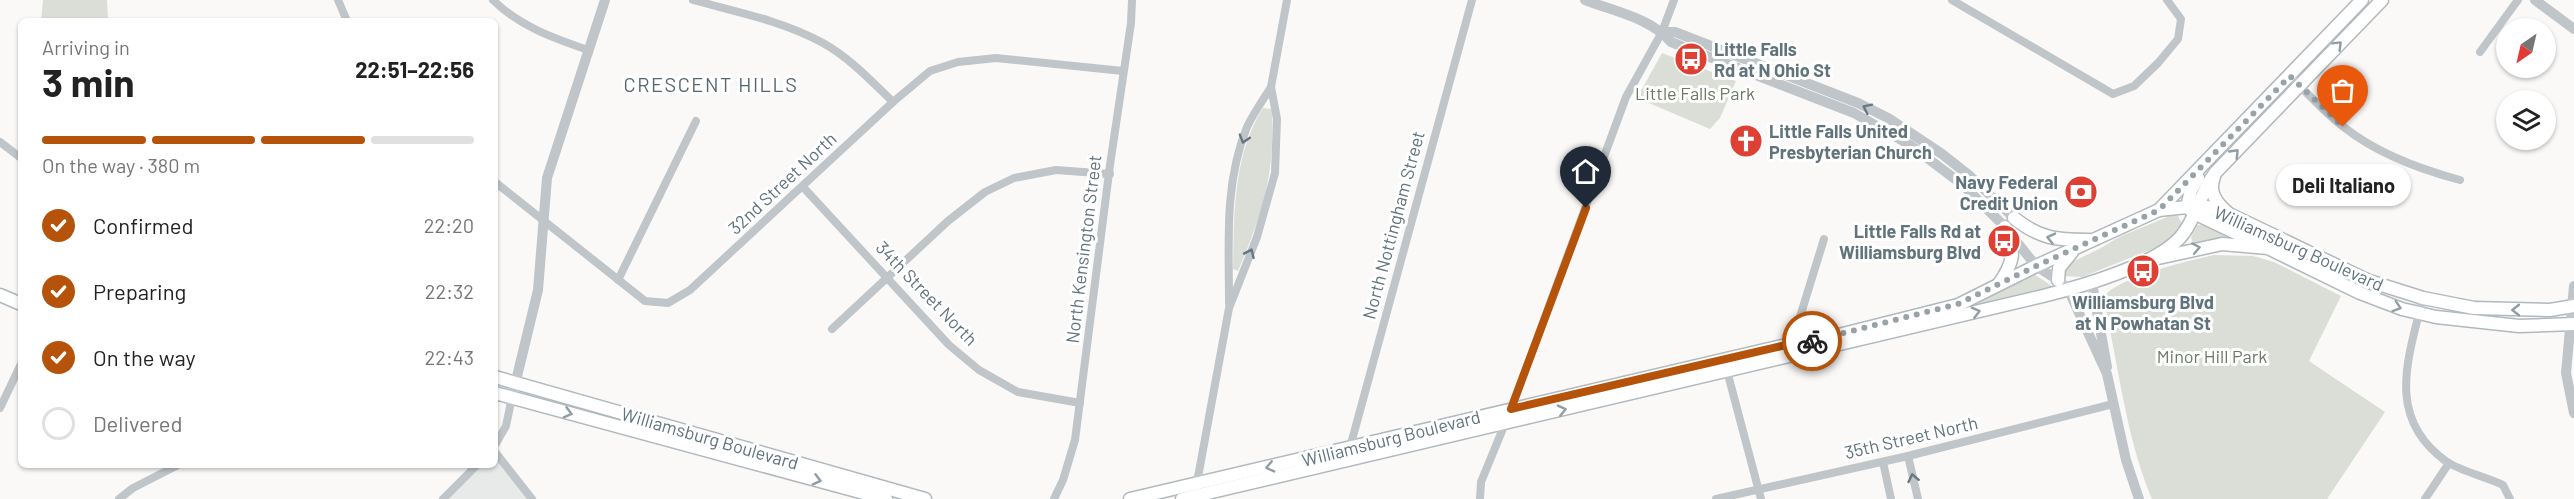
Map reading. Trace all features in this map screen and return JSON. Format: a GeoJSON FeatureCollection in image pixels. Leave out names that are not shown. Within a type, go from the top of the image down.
{"type":"FeatureCollection","features":[{"type":"Feature","properties":{"kind":"main road"},"geometry":{"type":"LineString","coordinates":[[2192,209],[2215,173],[2362,0]]}},
{"type":"Feature","properties":{"kind":"main road"},"geometry":{"type":"LineString","coordinates":[[2159,210],[2211,157],[2379,1]]}},
{"type":"Feature","properties":{"kind":"main road"},"geometry":{"type":"LineString","coordinates":[[2192,209],[2191,190],[2211,157]]}},
{"type":"Feature","properties":{"kind":"main road"},"geometry":{"type":"LineString","coordinates":[[2215,173],[2212,182],[2214,198],[2229,214]]}},
{"type":"Feature","properties":{"kind":"main road","name":"Williamsburg Boulevard"},"geometry":{"type":"LineString","coordinates":[[1349,454],[1505,424],[1725,366],[2092,283],[2139,264],[2177,241],[2192,209]]}},
{"type":"Feature","properties":{"kind":"main road","name":"Williamsburg Boulevard"},"geometry":{"type":"LineString","coordinates":[[2192,209],[2360,293],[2419,313],[2480,323],[2519,326],[2572,324]]}},
{"type":"Feature","properties":{"kind":"main road","name":"Williamsburg Boulevard"},"geometry":{"type":"LineString","coordinates":[[1800,348],[1819,340],[1958,304],[2159,210],[2192,209],[2229,214],[2369,281],[2423,298],[2474,308],[2521,310],[2573,306]]}},
{"type":"Feature","properties":{"kind":"main road"},"geometry":{"type":"LineString","coordinates":[[1998,285],[2007,271],[2013,251],[2009,223],[2056,240],[2093,240]]}},
{"type":"Feature","properties":{"kind":"main road"},"geometry":{"type":"LineString","coordinates":[[2139,264],[2192,249],[2222,244],[2264,246]]}},
{"type":"Feature","properties":{"kind":"main road"},"geometry":{"type":"LineString","coordinates":[[2058,280],[2059,268],[2075,249]]}},
{"type":"Feature","properties":{"kind":"main road"},"geometry":{"type":"LineString","coordinates":[[0,295],[18,303]]}},
{"type":"Feature","properties":{"kind":"main road","name":"Williamsburg Boulevard"},"geometry":{"type":"LineString","coordinates":[[1182,499],[1196,493],[1511,409],[1725,366]]}},
{"type":"Feature","properties":{"kind":"main road","name":"Williamsburg Boulevard"},"geometry":{"type":"LineString","coordinates":[[498,378],[925,499]]}},
{"type":"Feature","properties":{"kind":"main road","name":"Williamsburg Boulevard"},"geometry":{"type":"LineString","coordinates":[[498,394],[886,499]]}},
{"type":"Feature","properties":{"kind":"main road","name":"Williamsburg Boulevard"},"geometry":{"type":"LineString","coordinates":[[1130,499],[1196,493]]}},
{"type":"Feature","properties":{"kind":"street"},"geometry":{"type":"LineString","coordinates":[[338,0],[346,18]]}},
{"type":"Feature","properties":{"kind":"street"},"geometry":{"type":"LineString","coordinates":[[493,0],[504,12],[540,33],[588,50]]}},
{"type":"Feature","properties":{"kind":"street"},"geometry":{"type":"LineString","coordinates":[[498,440],[506,426],[538,290],[547,178],[605,0]]}},
{"type":"Feature","properties":{"kind":"street"},"geometry":{"type":"LineString","coordinates":[[693,0],[785,25],[824,44],[858,68],[893,102]]}},
{"type":"Feature","properties":{"kind":"street","name":"North Kensington Street"},"geometry":{"type":"LineString","coordinates":[[1053,499],[1075,440],[1131,23],[1132,0]]}},
{"type":"Feature","properties":{"kind":"street"},"geometry":{"type":"LineString","coordinates":[[1196,493],[1229,308],[1229,200],[1247,127],[1271,87],[1287,0]]}},
{"type":"Feature","properties":{"kind":"street","name":"North Nottingham Street"},"geometry":{"type":"LineString","coordinates":[[1349,454],[1472,0]]}},
{"type":"Feature","properties":{"kind":"street"},"geometry":{"type":"LineString","coordinates":[[1585,0],[1650,24],[1671,42],[1854,113],[1883,128],[1936,163],[2009,223],[2036,266],[2068,289],[2107,374]]}},
{"type":"Feature","properties":{"kind":"street"},"geometry":{"type":"LineString","coordinates":[[1480,499],[1481,482],[1511,409],[1626,97],[1662,32],[1674,0]]}},
{"type":"Feature","properties":{"kind":"street"},"geometry":{"type":"LineString","coordinates":[[1952,0],[2113,94],[2134,87],[2178,39],[2181,19],[2167,0]]}},
{"type":"Feature","properties":{"kind":"street"},"geometry":{"type":"LineString","coordinates":[[2480,52],[2518,0]]}},
{"type":"Feature","properties":{"kind":"street"},"geometry":{"type":"LineString","coordinates":[[2535,0],[2574,29]]}},
{"type":"Feature","properties":{"kind":"street","name":"32nd Street North"},"geometry":{"type":"LineString","coordinates":[[498,184],[645,301],[668,303],[690,290],[893,102],[930,71],[957,62],[996,58],[1123,71]]}},
{"type":"Feature","properties":{"kind":"street"},"geometry":{"type":"LineString","coordinates":[[2295,80],[2337,123],[2358,137],[2411,165],[2460,180]]}},
{"type":"Feature","properties":{"kind":"street"},"geometry":{"type":"LineString","coordinates":[[1229,308],[1257,237],[1275,173],[1277,119],[1271,87]]}},
{"type":"Feature","properties":{"kind":"street"},"geometry":{"type":"LineString","coordinates":[[618,280],[696,121]]}},
{"type":"Feature","properties":{"kind":"street"},"geometry":{"type":"LineString","coordinates":[[0,142],[18,156]]}},
{"type":"Feature","properties":{"kind":"street"},"geometry":{"type":"LineString","coordinates":[[832,329],[948,221],[985,192],[1014,178],[1056,170],[1110,174]]}},
{"type":"Feature","properties":{"kind":"street","name":"34th Street North"},"geometry":{"type":"LineString","coordinates":[[803,187],[949,345],[980,370],[1018,392],[1080,403]]}},
{"type":"Feature","properties":{"kind":"street"},"geometry":{"type":"LineString","coordinates":[[1800,348],[1799,320],[1824,239]]}},
{"type":"Feature","properties":{"kind":"street"},"geometry":{"type":"LineString","coordinates":[[2092,283],[2113,404],[2126,460],[2139,499]]}},
{"type":"Feature","properties":{"kind":"street"},"geometry":{"type":"LineString","coordinates":[[2574,286],[2566,373],[2574,413]]}},
{"type":"Feature","properties":{"kind":"street"},"geometry":{"type":"LineString","coordinates":[[2423,298],[2405,371],[2406,401],[2412,418],[2422,436],[2449,463],[2503,485],[2510,499]]}},
{"type":"Feature","properties":{"kind":"street"},"geometry":{"type":"LineString","coordinates":[[1725,366],[1761,499]]}},
{"type":"Feature","properties":{"kind":"street"},"geometry":{"type":"LineString","coordinates":[[0,408],[18,370]]}},
{"type":"Feature","properties":{"kind":"street","name":"35th Street North"},"geometry":{"type":"LineString","coordinates":[[1716,499],[1883,462],[2113,404]]}},
{"type":"Feature","properties":{"kind":"street"},"geometry":{"type":"LineString","coordinates":[[498,456],[532,499]]}},
{"type":"Feature","properties":{"kind":"street"},"geometry":{"type":"LineString","coordinates":[[1908,456],[1918,499]]}},
{"type":"Feature","properties":{"kind":"street"},"geometry":{"type":"LineString","coordinates":[[1883,462],[1891,499]]}},
{"type":"Feature","properties":{"kind":"street"},"geometry":{"type":"LineString","coordinates":[[2425,499],[2449,463]]}},
{"type":"Feature","properties":{"kind":"street"},"geometry":{"type":"LineString","coordinates":[[120,499],[133,488],[172,468]]}},
{"type":"Feature","properties":{"kind":"street"},"geometry":{"type":"LineString","coordinates":[[443,499],[474,468]]}},
{"type":"Feature","properties":{"kind":"shaded area"},"geometry":{"type":"Polygon","coordinates":[[[498,456],[531,499],[443,499],[474,468],[498,468],[498,456]]]}},
{"type":"Feature","properties":{"kind":"green space"},"geometry":{"type":"Polygon","coordinates":[[[43,0],[107,0],[108,18],[41,18],[43,0]]]}},
{"type":"Feature","properties":{"kind":"green space","name":"Little Falls Park"},"geometry":{"type":"Polygon","coordinates":[[[1662,53],[1736,81],[1720,118],[1710,129],[1637,98],[1662,53]]]}},
{"type":"Feature","properties":{"kind":"green space"},"geometry":{"type":"Polygon","coordinates":[[[1263,108],[1272,109],[1269,174],[1261,211],[1238,271],[1233,269],[1237,186],[1246,145],[1263,108]]]}},
{"type":"Feature","properties":{"kind":"green space"},"geometry":{"type":"Polygon","coordinates":[[[2172,215],[2178,216],[2182,223],[2176,234],[2165,244],[2082,277],[2064,276],[2063,269],[2074,261],[2119,237],[2172,215]]]}},
{"type":"Feature","properties":{"kind":"green space"},"geometry":{"type":"Polygon","coordinates":[[[2204,224],[2230,238],[2193,243],[2191,237],[2198,225],[2204,224]]]}},
{"type":"Feature","properties":{"kind":"green space","name":"Minor Hill Park"},"geometry":{"type":"Polygon","coordinates":[[[2214,255],[2253,256],[2274,262],[2341,296],[2309,361],[2385,412],[2327,499],[2152,499],[2135,450],[2103,298],[2110,291],[2137,277],[2214,255]]]}},
{"type":"Feature","properties":{"kind":"green space"},"geometry":{"type":"Polygon","coordinates":[[[2034,274],[2055,288],[1931,317],[1976,302],[2034,274]]]}},
{"type":"Feature","properties":{"kind":"way so far"},"geometry":{"type":"LineString","coordinates":[[1812,341],[1958,304],[2159,210],[2290,76],[2343,127]]}},
{"type":"Feature","properties":{"kind":"place","name":"Little Falls Rd at N Ohio St"},"geometry":{"type":"Point","coordinates":[1691,59]}},
{"type":"Feature","properties":{"kind":"place","name":"Deli Italiano"},"geometry":{"type":"Point","coordinates":[2343,127]}},
{"type":"Feature","properties":{"kind":"place","name":"Little Falls United Presbyterian Church"},"geometry":{"type":"Point","coordinates":[1746,141]}},
{"type":"Feature","properties":{"kind":"place","name":"Navy Federal Credit Union"},"geometry":{"type":"Point","coordinates":[2081,192]}},
{"type":"Feature","properties":{"kind":"place","name":"Little Falls Rd at Williamsburg Blvd"},"geometry":{"type":"Point","coordinates":[2004,241]}},
{"type":"Feature","properties":{"kind":"place","name":"Williamsburg Blvd at N Powhatan St"},"geometry":{"type":"Point","coordinates":[2143,271]}},
{"type":"Feature","properties":{"kind":"district","name":"CRESCENT HILLS"},"geometry":{"type":"Point","coordinates":[711,84]}},
{"type":"Feature","properties":{"kind":"route"},"geometry":{"type":"LineString","coordinates":[[1586,208],[1511,409],[1799,342],[1812,341]]}}]}
